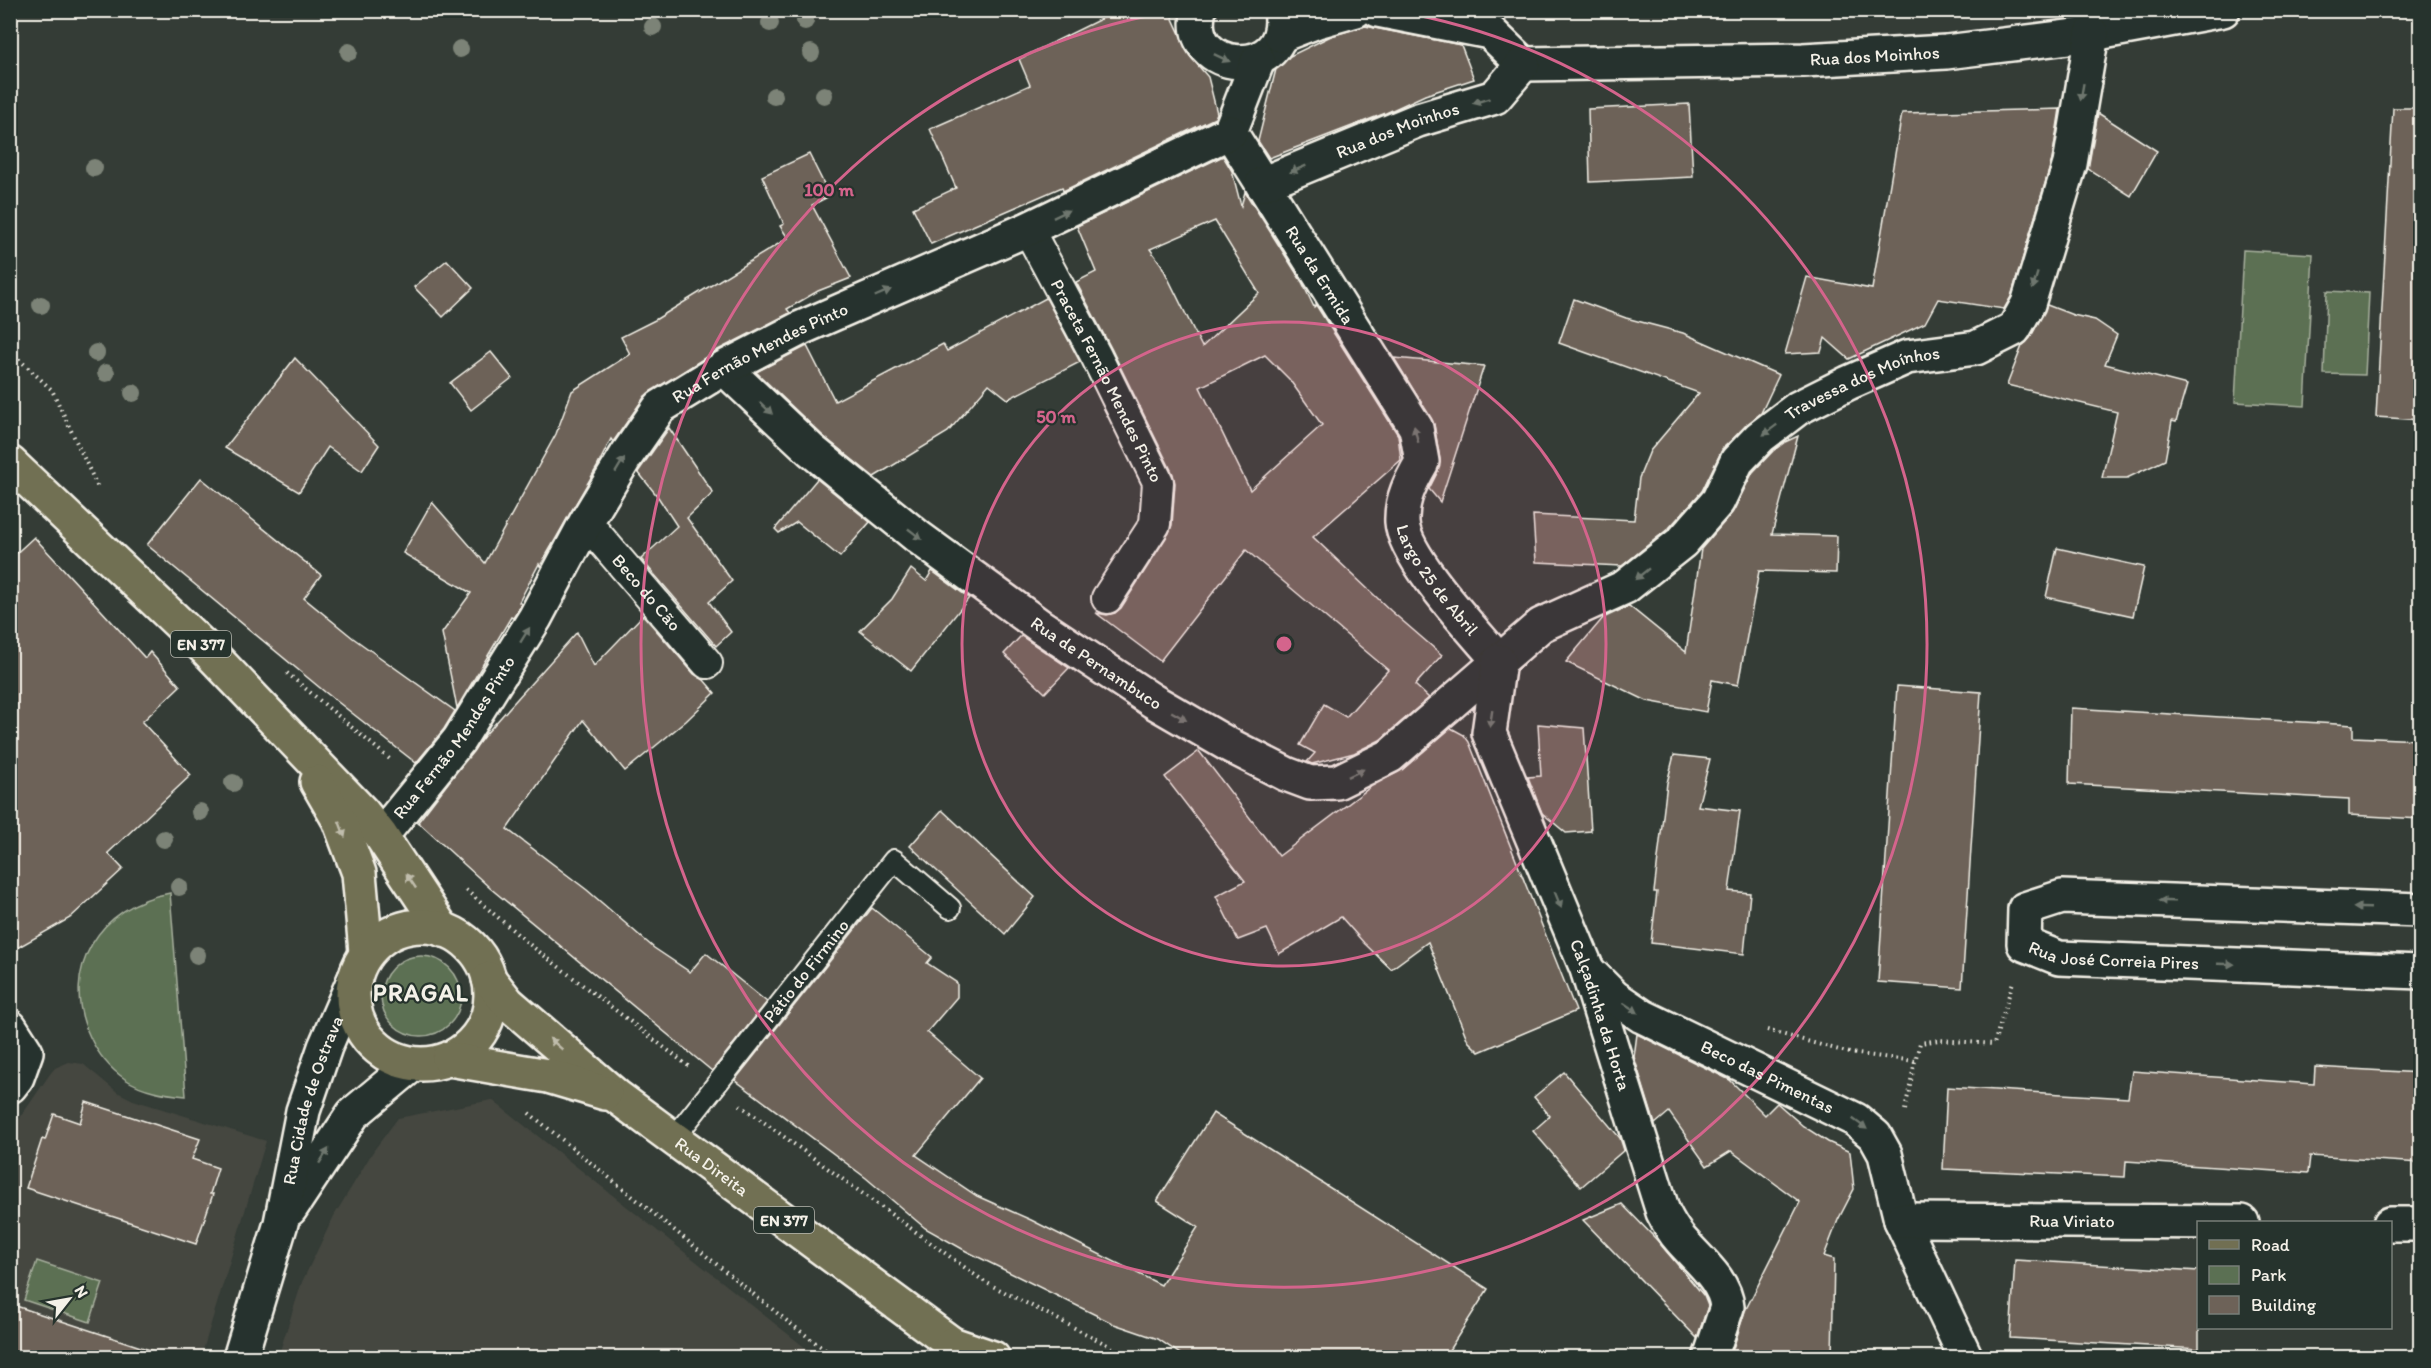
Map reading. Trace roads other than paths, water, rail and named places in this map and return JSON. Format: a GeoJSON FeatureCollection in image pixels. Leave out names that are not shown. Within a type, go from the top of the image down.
{"type":"FeatureCollection","features":[{"type":"Feature","properties":{"kind":"main road","name":"EN 377"},"geometry":{"type":"LineString","coordinates":[[10,462],[208,651],[363,813],[381,836],[443,930]]}},
{"type":"Feature","properties":{"kind":"main road","name":"EN 377"},"geometry":{"type":"LineString","coordinates":[[294,741],[339,820],[359,873],[360,966],[353,1008],[364,1035],[385,1054],[413,1064],[449,1059],[469,1046],[484,1026],[491,1003],[489,979],[479,957],[464,940],[443,930],[415,926],[388,934],[360,966]]}},
{"type":"Feature","properties":{"kind":"main road","name":"Rua Direita"},"geometry":{"type":"LineString","coordinates":[[489,979],[508,1003],[616,1096],[957,1351],[993,1358]]}},
{"type":"Feature","properties":{"kind":"main road","name":"Rua Direita"},"geometry":{"type":"LineString","coordinates":[[449,1059],[548,1076],[616,1096]]}},
{"type":"Feature","properties":{"kind":"street"},"geometry":{"type":"LineString","coordinates":[[1198,12],[1198,29],[1209,51],[1228,62],[1243,63],[1258,60],[1273,48],[1281,23],[1317,21],[1356,10]]}},
{"type":"Feature","properties":{"kind":"street"},"geometry":{"type":"LineString","coordinates":[[1378,10],[1490,32],[1523,64]]}},
{"type":"Feature","properties":{"kind":"street","name":"Rua dos Moinhos"},"geometry":{"type":"LineString","coordinates":[[1262,184],[1418,120],[1495,97],[1523,64],[1815,60],[1946,52],[2092,34],[2223,10]]}},
{"type":"Feature","properties":{"kind":"street","name":"Travessa dos Moínhos"},"geometry":{"type":"LineString","coordinates":[[1499,661],[1541,625],[1625,587],[1682,542],[1718,501],[1737,462],[1760,437],[1798,408],[1848,382],[1907,357],[1976,348],[2014,328],[2028,304],[2070,164],[2092,34]]}},
{"type":"Feature","properties":{"kind":"street"},"geometry":{"type":"LineString","coordinates":[[1230,132],[1258,60]]}},
{"type":"Feature","properties":{"kind":"street","name":"Rua da Ermida"},"geometry":{"type":"LineString","coordinates":[[1230,132],[1416,428],[1422,462],[1407,488]]}},
{"type":"Feature","properties":{"kind":"street","name":"Rua Fernão Mendes Pinto"},"geometry":{"type":"LineString","coordinates":[[381,836],[459,740],[535,618],[586,522],[626,456],[660,407],[724,368],[801,328],[1028,229],[1230,132]]}},
{"type":"Feature","properties":{"kind":"street","name":"Praceta Fernão Mendes Pinto"},"geometry":{"type":"LineString","coordinates":[[1028,229],[1096,356],[1158,482],[1155,524],[1107,598]]}},
{"type":"Feature","properties":{"kind":"street","name":"Rua de Pernambuco"},"geometry":{"type":"LineString","coordinates":[[724,368],[820,457],[918,537],[1040,626],[1153,701],[1229,745],[1302,780],[1310,783],[1337,782],[1390,756],[1499,661]]}},
{"type":"Feature","properties":{"kind":"street","name":"Largo 25 de Abril"},"geometry":{"type":"LineString","coordinates":[[1407,488],[1402,523],[1413,553],[1499,661]]}},
{"type":"Feature","properties":{"kind":"street","name":"Beco do Cão"},"geometry":{"type":"LineString","coordinates":[[586,522],[707,663]]}},
{"type":"Feature","properties":{"kind":"street","name":"Calçadinha da Horta"},"geometry":{"type":"LineString","coordinates":[[1499,661],[1489,733],[1587,969],[1663,1212],[1674,1232],[1715,1278],[1727,1302],[1728,1307],[1710,1358]]}},
{"type":"Feature","properties":{"kind":"street","name":"Rua José Correia Pires"},"geometry":{"type":"LineString","coordinates":[[2421,910],[2062,897],[2025,909],[2024,944],[2059,958],[2421,972]]}},
{"type":"Feature","properties":{"kind":"street","name":"Rua Cidade de Ostrava"},"geometry":{"type":"LineString","coordinates":[[240,1358],[281,1223],[303,1111],[325,1047],[360,966]]}},
{"type":"Feature","properties":{"kind":"street","name":"Beco das Pimentas"},"geometry":{"type":"LineString","coordinates":[[1587,969],[1614,997],[1642,1016],[1863,1125],[1875,1137],[1886,1154],[1901,1220],[1966,1358]]}},
{"type":"Feature","properties":{"kind":"street"},"geometry":{"type":"LineString","coordinates":[[10,1086],[17,1077],[18,1039]]}},
{"type":"Feature","properties":{"kind":"street","name":"Rua Cidade de Ostrava"},"geometry":{"type":"LineString","coordinates":[[281,1223],[353,1114],[413,1064]]}},
{"type":"Feature","properties":{"kind":"street","name":"Rua Viriato"},"geometry":{"type":"LineString","coordinates":[[1901,1220],[2197,1222]]}},
{"type":"Feature","properties":{"kind":"street"},"geometry":{"type":"LineString","coordinates":[[2392,1224],[2421,1224]]}},
{"type":"Feature","properties":{"kind":"lane","name":"Pátio do Firmino"},"geometry":{"type":"LineString","coordinates":[[674,1138],[894,860],[950,908]]}},
{"type":"Feature","properties":{"kind":"district","name":"PRAGAL"},"geometry":{"type":"Point","coordinates":[421,992]}}]}
